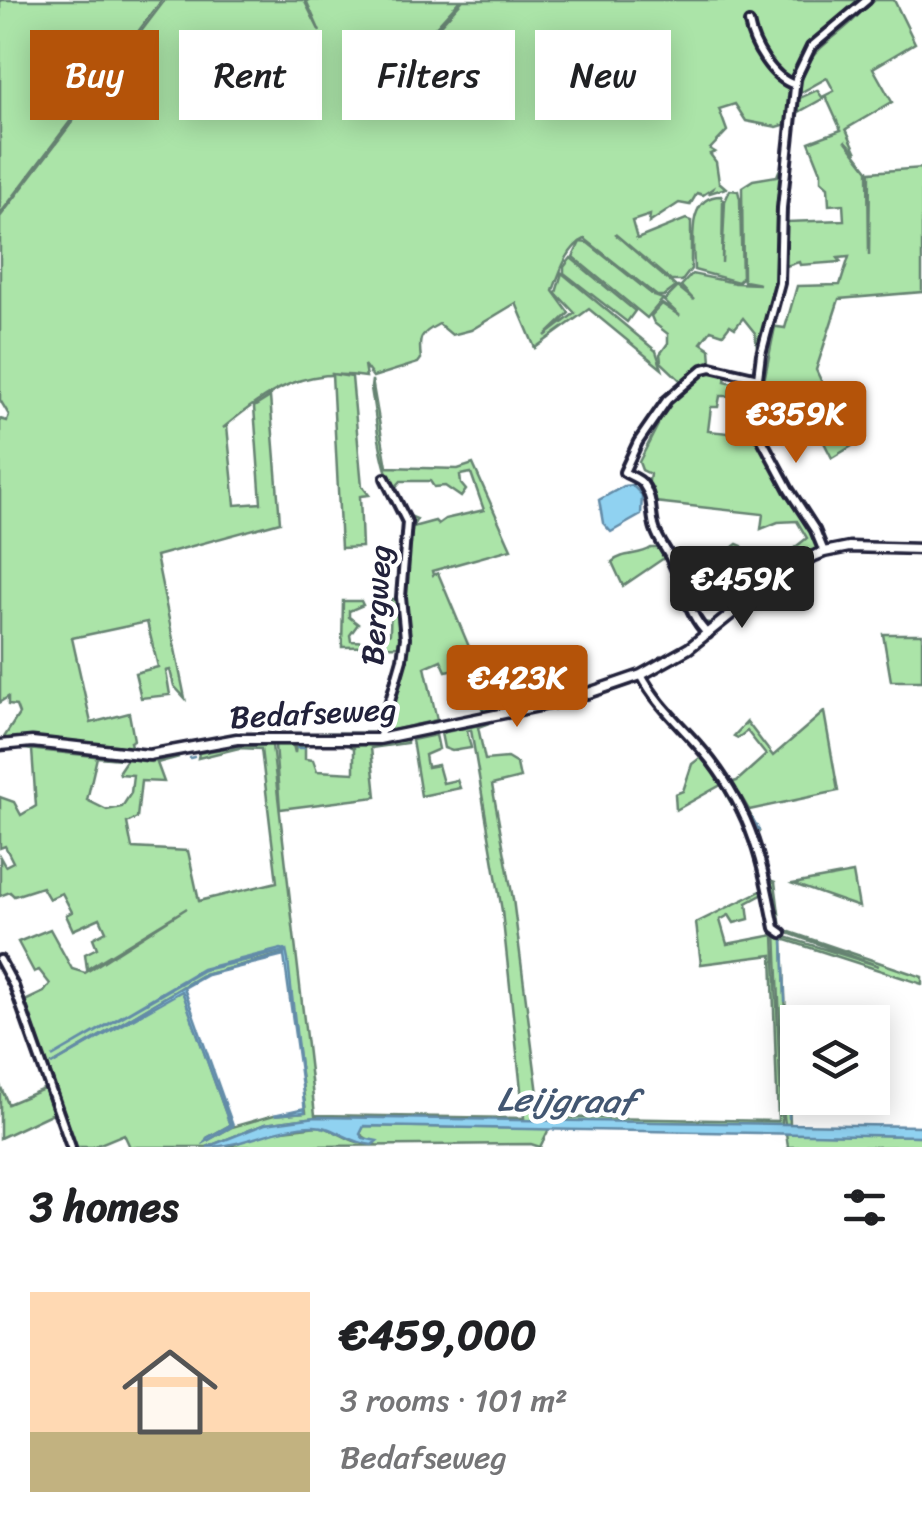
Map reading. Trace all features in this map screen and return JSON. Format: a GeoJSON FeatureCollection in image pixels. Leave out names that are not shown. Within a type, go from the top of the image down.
{"type":"FeatureCollection","features":[{"type":"Feature","properties":{"kind":"street"},"geometry":{"type":"LineString","coordinates":[[867,0],[811,47],[799,69],[782,208],[780,283],[754,409],[760,436],[824,552],[866,546],[922,550]]}},
{"type":"Feature","properties":{"kind":"street"},"geometry":{"type":"LineString","coordinates":[[749,22],[762,53],[786,83],[795,85]]}},
{"type":"Feature","properties":{"kind":"street"},"geometry":{"type":"LineString","coordinates":[[708,634],[698,626],[671,558],[662,546],[646,489],[641,480],[624,472],[652,420],[671,395],[706,368],[758,378]]}},
{"type":"Feature","properties":{"kind":"street","name":"Bergweg"},"geometry":{"type":"LineString","coordinates":[[379,739],[405,638],[401,597],[408,522],[385,478]]}},
{"type":"Feature","properties":{"kind":"street","name":"Bedafseweg"},"geometry":{"type":"LineString","coordinates":[[0,745],[32,742],[149,756],[237,739],[379,739],[568,700],[641,676],[708,634],[782,572],[824,552]]}},
{"type":"Feature","properties":{"kind":"street"},"geometry":{"type":"LineString","coordinates":[[641,676],[652,695],[714,766],[748,823],[758,845],[775,928],[782,933]]}},
{"type":"Feature","properties":{"kind":"street"},"geometry":{"type":"LineString","coordinates":[[0,960],[14,986],[71,1147]]}},
{"type":"Feature","properties":{"kind":"green space"},"geometry":{"type":"Polygon","coordinates":[[[0,0],[162,0],[139,30],[30,30],[30,120],[71,120],[0,214],[0,0]]]}},
{"type":"Feature","properties":{"kind":"green space"},"geometry":{"type":"Polygon","coordinates":[[[165,0],[304,0],[319,30],[179,30],[179,120],[322,120],[322,30],[306,0],[460,0],[433,30],[342,30],[342,120],[515,120],[515,30],[436,30],[463,0],[865,0],[811,44],[794,78],[786,81],[792,94],[787,124],[777,127],[746,121],[735,104],[719,109],[727,131],[710,154],[716,162],[719,182],[726,188],[697,193],[690,205],[679,203],[649,223],[650,215],[632,221],[637,239],[686,219],[691,221],[691,269],[682,281],[671,281],[615,234],[676,287],[657,296],[585,239],[564,262],[553,291],[569,313],[545,336],[575,313],[556,293],[562,273],[656,351],[662,369],[589,309],[535,348],[516,303],[471,330],[452,335],[439,324],[433,327],[422,337],[418,363],[373,377],[364,365],[366,377],[324,375],[288,384],[272,393],[223,428],[227,426],[235,505],[261,503],[254,407],[270,397],[280,522],[156,556],[185,698],[174,686],[170,670],[166,671],[170,695],[141,698],[135,673],[158,667],[147,622],[72,638],[91,723],[129,713],[134,740],[131,746],[126,751],[9,741],[3,739],[19,714],[16,706],[8,705],[8,697],[0,702],[0,419],[7,421],[9,415],[0,400],[0,217],[74,120],[159,120],[159,30],[142,30],[165,0]]]}},
{"type":"Feature","properties":{"kind":"green space"},"geometry":{"type":"Polygon","coordinates":[[[870,0],[865,9],[875,0],[894,0],[915,43],[873,68],[892,102],[846,129],[857,153],[845,140],[868,170],[869,256],[870,172],[922,168],[922,292],[839,299],[816,370],[852,446],[832,458],[816,427],[799,436],[779,393],[759,402],[763,425],[759,426],[756,409],[775,327],[762,379],[770,326],[785,328],[797,286],[840,285],[849,257],[838,258],[841,262],[799,262],[786,266],[784,208],[786,199],[786,222],[844,220],[843,204],[829,205],[828,187],[821,181],[809,142],[841,130],[826,97],[793,114],[795,100],[817,90],[822,97],[834,91],[827,78],[800,93],[815,54],[860,13],[817,49],[804,70],[799,98],[795,97],[799,78],[814,51],[870,0]]]}},
{"type":"Feature","properties":{"kind":"green space"},"geometry":{"type":"Polygon","coordinates":[[[779,171],[783,174],[778,198],[780,271],[758,354],[755,333],[743,318],[723,334],[711,330],[701,343],[710,349],[711,362],[682,382],[661,362],[668,334],[651,316],[662,304],[680,316],[664,301],[678,287],[694,300],[681,286],[692,274],[760,284],[743,278],[742,187],[753,180],[777,176],[779,171]]]}},
{"type":"Feature","properties":{"kind":"green space"},"geometry":{"type":"Polygon","coordinates":[[[730,190],[738,191],[740,199],[742,278],[738,282],[694,270],[697,213],[710,198],[721,196],[722,263],[725,201],[730,190]]]}},
{"type":"Feature","properties":{"kind":"green space"},"geometry":{"type":"Polygon","coordinates":[[[580,242],[588,243],[663,299],[647,318],[573,257],[580,242]]]}},
{"type":"Feature","properties":{"kind":"green space"},"geometry":{"type":"Polygon","coordinates":[[[571,258],[635,311],[627,322],[564,273],[571,258]]]}},
{"type":"Feature","properties":{"kind":"green space"},"geometry":{"type":"Polygon","coordinates":[[[712,368],[727,372],[725,381],[745,386],[744,390],[730,389],[729,396],[720,396],[718,407],[711,407],[708,431],[758,436],[819,545],[815,553],[782,570],[774,564],[807,538],[797,521],[778,522],[761,529],[763,514],[655,502],[642,479],[649,481],[650,474],[642,470],[639,462],[658,425],[656,419],[674,395],[712,368]]]}},
{"type":"Feature","properties":{"kind":"green space"},"geometry":{"type":"Polygon","coordinates":[[[332,374],[352,377],[362,486],[369,495],[360,496],[362,547],[341,548],[332,374]]]}},
{"type":"Feature","properties":{"kind":"green space"},"geometry":{"type":"Polygon","coordinates":[[[372,380],[387,467],[458,469],[473,464],[511,549],[432,571],[433,575],[438,573],[496,711],[525,704],[505,654],[510,652],[531,673],[544,701],[552,701],[488,715],[466,667],[446,671],[441,660],[425,667],[437,720],[385,732],[443,724],[384,736],[382,733],[403,660],[402,602],[409,528],[484,510],[471,473],[460,475],[466,490],[461,497],[445,486],[434,487],[430,481],[401,481],[393,490],[379,442],[372,380]]]}},
{"type":"Feature","properties":{"kind":"green space"},"geometry":{"type":"Polygon","coordinates":[[[737,544],[763,574],[771,569],[775,575],[713,628],[705,627],[701,622],[711,623],[728,608],[729,590],[714,562],[737,544]]]}},
{"type":"Feature","properties":{"kind":"green space"},"geometry":{"type":"Polygon","coordinates":[[[661,548],[667,556],[623,586],[612,562],[661,548]]]}},
{"type":"Feature","properties":{"kind":"green space"},"geometry":{"type":"Polygon","coordinates":[[[391,599],[400,599],[403,639],[399,642],[403,644],[378,734],[320,737],[322,733],[376,733],[400,646],[342,647],[343,601],[361,601],[363,605],[349,611],[349,617],[358,624],[350,635],[351,641],[376,642],[390,633],[391,599]]]}},
{"type":"Feature","properties":{"kind":"green space"},"geometry":{"type":"Polygon","coordinates":[[[883,634],[922,634],[922,681],[891,681],[883,634]]]}},
{"type":"Feature","properties":{"kind":"green space"},"geometry":{"type":"Polygon","coordinates":[[[824,712],[838,791],[749,810],[739,793],[759,831],[754,832],[722,775],[729,783],[737,781],[766,755],[747,731],[738,738],[734,736],[747,722],[773,756],[824,712]]]}},
{"type":"Feature","properties":{"kind":"green space"},"geometry":{"type":"Polygon","coordinates":[[[489,723],[478,727],[485,760],[507,758],[517,764],[520,778],[492,785],[513,899],[541,1117],[778,1121],[772,955],[701,964],[696,923],[765,889],[765,893],[747,903],[749,919],[734,923],[729,915],[720,920],[727,944],[774,935],[782,1124],[316,1117],[265,1124],[207,1147],[130,1147],[124,1134],[93,1147],[72,1147],[24,1002],[15,986],[25,1001],[44,992],[50,984],[39,970],[34,972],[18,942],[50,929],[72,969],[85,973],[187,908],[87,969],[85,954],[97,948],[93,938],[106,931],[100,918],[73,930],[66,915],[72,912],[62,893],[49,899],[42,887],[0,896],[0,857],[5,866],[13,862],[5,846],[0,848],[0,797],[14,802],[21,815],[36,806],[32,750],[18,748],[122,759],[97,757],[87,800],[107,810],[122,807],[131,793],[133,775],[119,771],[127,759],[151,762],[179,757],[157,763],[164,782],[141,781],[137,818],[127,823],[132,848],[188,851],[199,901],[277,882],[261,749],[239,748],[198,758],[199,753],[239,746],[272,745],[315,1115],[524,1118],[502,911],[471,730],[467,731],[471,748],[444,748],[441,733],[489,723]],[[285,953],[201,976],[51,1065],[182,990],[230,1125],[205,1142],[232,1127],[274,1115],[306,1112],[285,953]]]}},
{"type":"Feature","properties":{"kind":"green space"},"geometry":{"type":"Polygon","coordinates":[[[436,735],[439,749],[425,755],[427,767],[438,765],[443,783],[457,780],[460,788],[421,796],[412,740],[436,735]]]}},
{"type":"Feature","properties":{"kind":"green space"},"geometry":{"type":"Polygon","coordinates":[[[407,740],[371,748],[376,797],[280,809],[275,745],[293,745],[295,753],[296,745],[305,745],[305,759],[313,760],[317,771],[354,773],[354,748],[350,746],[407,740]]]}},
{"type":"Feature","properties":{"kind":"green space"},"geometry":{"type":"Polygon","coordinates":[[[704,755],[735,803],[732,805],[721,785],[676,810],[675,794],[683,791],[692,764],[704,755]]]}},
{"type":"Feature","properties":{"kind":"green space"},"geometry":{"type":"Polygon","coordinates":[[[853,873],[859,907],[793,884],[853,873]]]}},
{"type":"Feature","properties":{"kind":"green space"},"geometry":{"type":"Polygon","coordinates":[[[767,879],[775,882],[781,929],[922,977],[922,984],[783,939],[785,1005],[780,1005],[780,1024],[776,932],[879,966],[777,929],[767,879]]]}},
{"type":"Feature","properties":{"kind":"green space"},"geometry":{"type":"Polygon","coordinates":[[[0,1085],[8,1104],[46,1088],[55,1112],[0,1138],[0,1085]]]}},
{"type":"Feature","properties":{"kind":"green space"},"geometry":{"type":"Polygon","coordinates":[[[318,1126],[359,1143],[376,1145],[360,1134],[364,1126],[549,1129],[540,1147],[227,1147],[265,1132],[318,1126]]]}},
{"type":"Feature","properties":{"kind":"green space"},"geometry":{"type":"Polygon","coordinates":[[[786,1133],[922,1136],[922,1147],[788,1147],[786,1133]]]}},
{"type":"Feature","properties":{"kind":"water"},"geometry":{"type":"Polygon","coordinates":[[[632,485],[642,495],[641,515],[611,532],[603,523],[599,500],[632,485]]]}},
{"type":"Feature","properties":{"kind":"water"},"geometry":{"type":"Polygon","coordinates":[[[286,950],[288,960],[303,1091],[284,956],[207,975],[184,988],[233,1126],[205,1142],[230,1125],[182,991],[51,1065],[201,976],[285,951],[204,970],[52,1057],[202,969],[286,950]]]}},
{"type":"Feature","properties":{"kind":"water"},"geometry":{"type":"Polygon","coordinates":[[[316,1117],[922,1126],[922,1136],[364,1126],[360,1134],[377,1141],[372,1145],[314,1126],[207,1147],[265,1124],[316,1117]]]}},
{"type":"Feature","properties":{"kind":"waterway"},"geometry":{"type":"LineString","coordinates":[[297,748],[304,748]]}},
{"type":"Feature","properties":{"kind":"waterway"},"geometry":{"type":"LineString","coordinates":[[190,758],[194,757]]}},
{"type":"Feature","properties":{"kind":"waterway"},"geometry":{"type":"LineString","coordinates":[[752,818],[759,830]]}},
{"type":"Feature","properties":{"kind":"waterway"},"geometry":{"type":"LineString","coordinates":[[783,939],[785,1001]]}},
{"type":"Feature","properties":{"kind":"water label","name":"Leijgraaf"},"geometry":{"type":"Point","coordinates":[566,1100]}}]}
